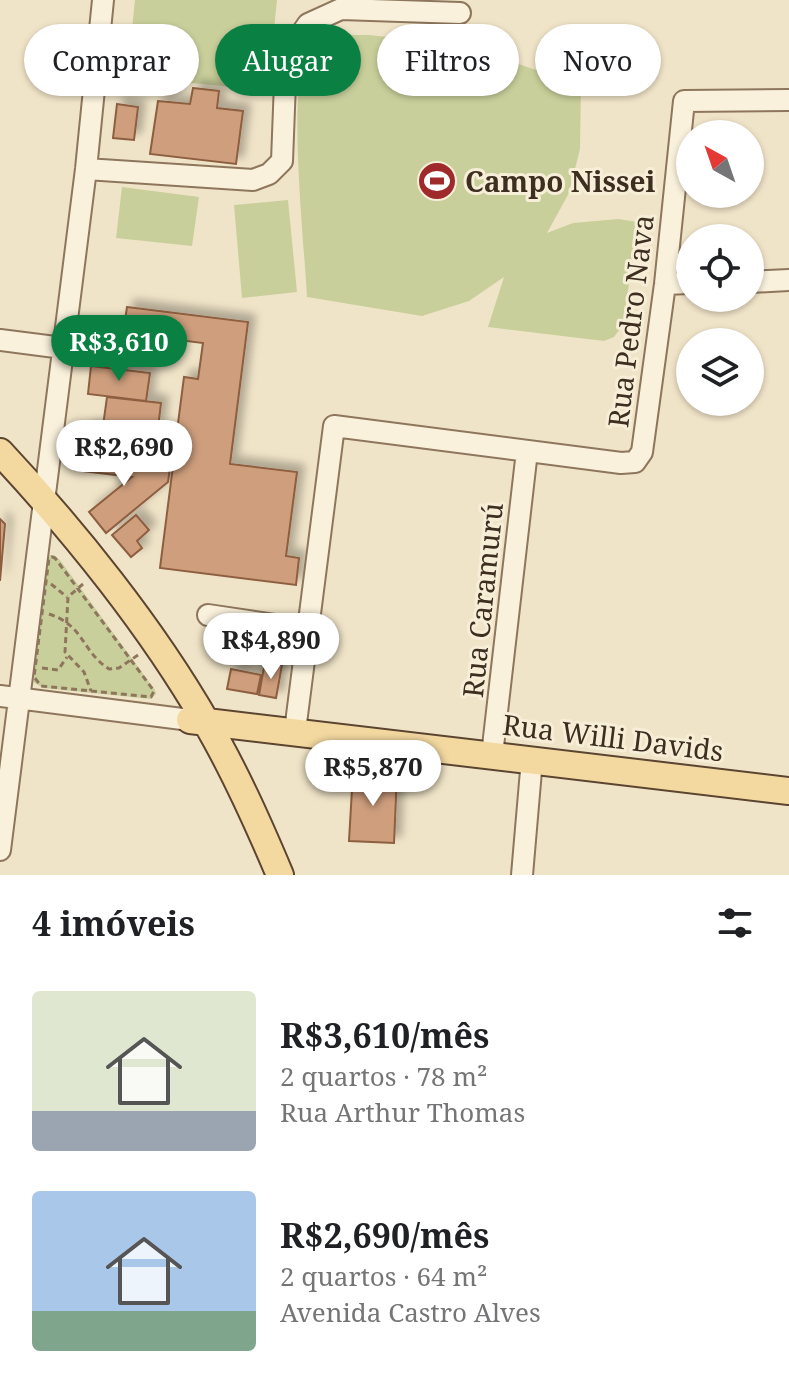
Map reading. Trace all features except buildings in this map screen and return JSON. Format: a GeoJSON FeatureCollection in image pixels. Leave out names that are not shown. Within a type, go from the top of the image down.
{"type":"FeatureCollection","features":[{"type":"Feature","properties":{"kind":"main road"},"geometry":{"type":"LineString","coordinates":[[0,452],[121,609],[161,650],[198,721],[255,816],[280,875]]}},
{"type":"Feature","properties":{"kind":"main road"},"geometry":{"type":"LineString","coordinates":[[0,474],[44,510],[83,584],[121,609],[137,655],[198,721],[265,875]]}},
{"type":"Feature","properties":{"kind":"main road","name":"Rua Willi Davids"},"geometry":{"type":"LineString","coordinates":[[198,721],[789,791]]}},
{"type":"Feature","properties":{"kind":"street"},"geometry":{"type":"LineString","coordinates":[[0,850],[9,697],[44,510],[86,169],[103,0]]}},
{"type":"Feature","properties":{"kind":"street"},"geometry":{"type":"LineString","coordinates":[[86,169],[253,180],[269,174],[282,161],[286,56],[308,24],[341,9],[460,13]]}},
{"type":"Feature","properties":{"kind":"street","name":"Rua Pedro Nava"},"geometry":{"type":"LineString","coordinates":[[527,451],[621,463],[635,462],[642,452],[665,284],[684,101],[789,100]]}},
{"type":"Feature","properties":{"kind":"street"},"geometry":{"type":"LineString","coordinates":[[764,281],[789,280]]}},
{"type":"Feature","properties":{"kind":"street"},"geometry":{"type":"LineString","coordinates":[[665,284],[676,284]]}},
{"type":"Feature","properties":{"kind":"street"},"geometry":{"type":"LineString","coordinates":[[0,340],[63,348]]}},
{"type":"Feature","properties":{"kind":"street"},"geometry":{"type":"LineString","coordinates":[[295,731],[334,426],[527,451]]}},
{"type":"Feature","properties":{"kind":"street","name":"Rua Caramurú"},"geometry":{"type":"LineString","coordinates":[[492,755],[527,451]]}},
{"type":"Feature","properties":{"kind":"street"},"geometry":{"type":"LineString","coordinates":[[208,615],[309,630]]}},
{"type":"Feature","properties":{"kind":"street","name":"Rua Willi Davids"},"geometry":{"type":"LineString","coordinates":[[9,697],[198,721]]}},
{"type":"Feature","properties":{"kind":"street"},"geometry":{"type":"LineString","coordinates":[[522,875],[532,759]]}},
{"type":"Feature","properties":{"kind":"path"},"geometry":{"type":"LineString","coordinates":[[49,558],[55,558],[83,584],[137,655],[154,691],[151,697],[41,686],[34,677],[49,558]]}},
{"type":"Feature","properties":{"kind":"path"},"geometry":{"type":"LineString","coordinates":[[83,584],[68,597],[65,652],[84,672],[91,691]]}},
{"type":"Feature","properties":{"kind":"path"},"geometry":{"type":"LineString","coordinates":[[67,620],[106,668],[114,669],[137,655]]}},
{"type":"Feature","properties":{"kind":"path"},"geometry":{"type":"LineString","coordinates":[[35,667],[58,670],[68,656]]}},
{"type":"Feature","properties":{"kind":"green space"},"geometry":{"type":"Polygon","coordinates":[[[135,0],[277,0],[275,24],[215,24],[215,85],[199,84],[199,24],[133,24],[135,0]]]}},
{"type":"Feature","properties":{"kind":"green space","name":"Campo Nissei"},"geometry":{"type":"Polygon","coordinates":[[[361,35],[377,36],[377,96],[519,96],[519,64],[535,70],[535,96],[581,96],[580,149],[569,193],[547,233],[573,223],[618,219],[638,222],[623,325],[614,337],[604,341],[488,327],[504,277],[469,301],[422,316],[307,297],[297,135],[299,96],[361,96],[361,35]]]}},
{"type":"Feature","properties":{"kind":"green space"},"geometry":{"type":"Polygon","coordinates":[[[122,187],[199,197],[192,246],[116,238],[122,187]]]}},
{"type":"Feature","properties":{"kind":"green space"},"geometry":{"type":"Polygon","coordinates":[[[288,200],[297,292],[242,298],[234,205],[288,200]]]}},
{"type":"Feature","properties":{"kind":"green space"},"geometry":{"type":"Polygon","coordinates":[[[50,555],[60,560],[155,690],[156,694],[151,699],[43,688],[33,682],[50,555]]]}},
{"type":"Feature","properties":{"kind":"place","name":"Campo Nissei"},"geometry":{"type":"Point","coordinates":[437,181]}}]}
